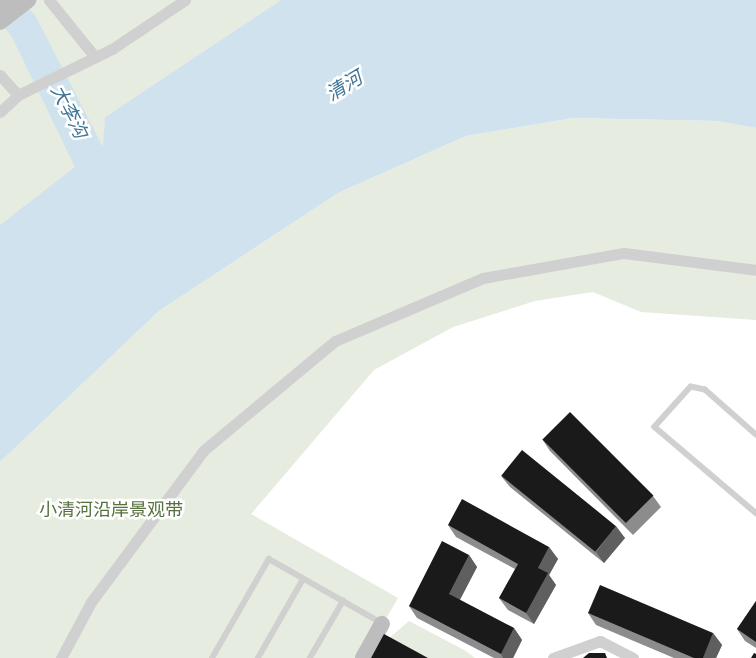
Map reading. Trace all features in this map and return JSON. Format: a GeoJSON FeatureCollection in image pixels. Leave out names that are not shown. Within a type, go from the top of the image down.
{"type":"FeatureCollection","features":[{"type":"Feature","properties":{"kind":"main road"},"geometry":{"type":"LineString","coordinates":[[0,6],[8,0]]}},
{"type":"Feature","properties":{"kind":"main road"},"geometry":{"type":"LineString","coordinates":[[0,22],[28,0]]}},
{"type":"Feature","properties":{"kind":"main road"},"geometry":{"type":"LineString","coordinates":[[363,658],[382,624]]}},
{"type":"Feature","properties":{"kind":"street"},"geometry":{"type":"LineString","coordinates":[[49,0],[91,59]]}},
{"type":"Feature","properties":{"kind":"street"},"geometry":{"type":"LineString","coordinates":[[0,112],[18,95],[91,59],[185,0]]}},
{"type":"Feature","properties":{"kind":"street"},"geometry":{"type":"LineString","coordinates":[[0,74],[18,95]]}},
{"type":"Feature","properties":{"kind":"street"},"geometry":{"type":"LineString","coordinates":[[61,658],[90,602],[204,450],[335,341],[483,278],[624,254],[756,270]]}},
{"type":"Feature","properties":{"kind":"street"},"geometry":{"type":"LineString","coordinates":[[553,658],[600,641],[633,658]]}},
{"type":"Feature","properties":{"kind":"lane"},"geometry":{"type":"LineString","coordinates":[[756,435],[706,390],[691,387],[655,427],[756,513]]}},
{"type":"Feature","properties":{"kind":"lane"},"geometry":{"type":"LineString","coordinates":[[212,658],[269,558],[382,624]]}},
{"type":"Feature","properties":{"kind":"lane"},"geometry":{"type":"LineString","coordinates":[[258,658],[303,579]]}},
{"type":"Feature","properties":{"kind":"lane"},"geometry":{"type":"LineString","coordinates":[[310,658],[343,601]]}},
{"type":"Feature","properties":{"kind":"green space"},"geometry":{"type":"Polygon","coordinates":[[[0,0],[281,0],[105,117],[104,148],[0,225],[0,0]]]}},
{"type":"Feature","properties":{"kind":"green space","name":"小清河沿岸景观带"},"geometry":{"type":"Polygon","coordinates":[[[573,118],[717,121],[756,128],[756,320],[641,312],[593,292],[535,301],[453,327],[374,370],[251,514],[398,598],[363,658],[0,658],[0,462],[159,311],[338,193],[466,136],[573,118]]]}},
{"type":"Feature","properties":{"kind":"green space"},"geometry":{"type":"Polygon","coordinates":[[[409,621],[466,651],[475,658],[374,658],[381,645],[409,621]]]}},
{"type":"Feature","properties":{"kind":"water"},"geometry":{"type":"Polygon","coordinates":[[[22,0],[36,17],[103,147],[105,117],[281,0],[756,0],[756,128],[717,121],[573,118],[466,136],[338,193],[159,311],[0,462],[0,225],[75,167],[11,35],[0,23],[22,0]]]}},
{"type":"Feature","properties":{"kind":"building"},"geometry":{"type":"Polygon","coordinates":[[[570,412],[653,495],[626,523],[542,440],[570,412]]]}},
{"type":"Feature","properties":{"kind":"building"},"geometry":{"type":"Polygon","coordinates":[[[522,450],[616,526],[595,552],[501,476],[522,450]]]}},
{"type":"Feature","properties":{"kind":"building"},"geometry":{"type":"Polygon","coordinates":[[[462,499],[549,547],[538,568],[548,573],[526,613],[499,598],[518,564],[448,525],[462,499]]]}},
{"type":"Feature","properties":{"kind":"building"},"geometry":{"type":"Polygon","coordinates":[[[442,541],[469,555],[449,594],[514,628],[501,654],[409,606],[442,541]]]}},
{"type":"Feature","properties":{"kind":"building"},"geometry":{"type":"Polygon","coordinates":[[[600,585],[713,633],[703,658],[694,658],[588,613],[600,585]]]}},
{"type":"Feature","properties":{"kind":"building"},"geometry":{"type":"Polygon","coordinates":[[[756,601],[756,642],[737,629],[756,601]]]}},
{"type":"Feature","properties":{"kind":"building"},"geometry":{"type":"Polygon","coordinates":[[[384,634],[428,658],[371,658],[384,634]]]}},
{"type":"Feature","properties":{"kind":"building"},"geometry":{"type":"Polygon","coordinates":[[[589,653],[605,653],[607,658],[583,658],[589,653]]]}},
{"type":"Feature","properties":{"kind":"building"},"geometry":{"type":"Polygon","coordinates":[[[754,653],[756,658],[751,658],[754,653]]]}},
{"type":"Feature","properties":{"kind":"water label","name":"清河"},"geometry":{"type":"Point","coordinates":[345,87]}},
{"type":"Feature","properties":{"kind":"water label","name":"大李沟"},"geometry":{"type":"Point","coordinates":[68,112]}}]}
